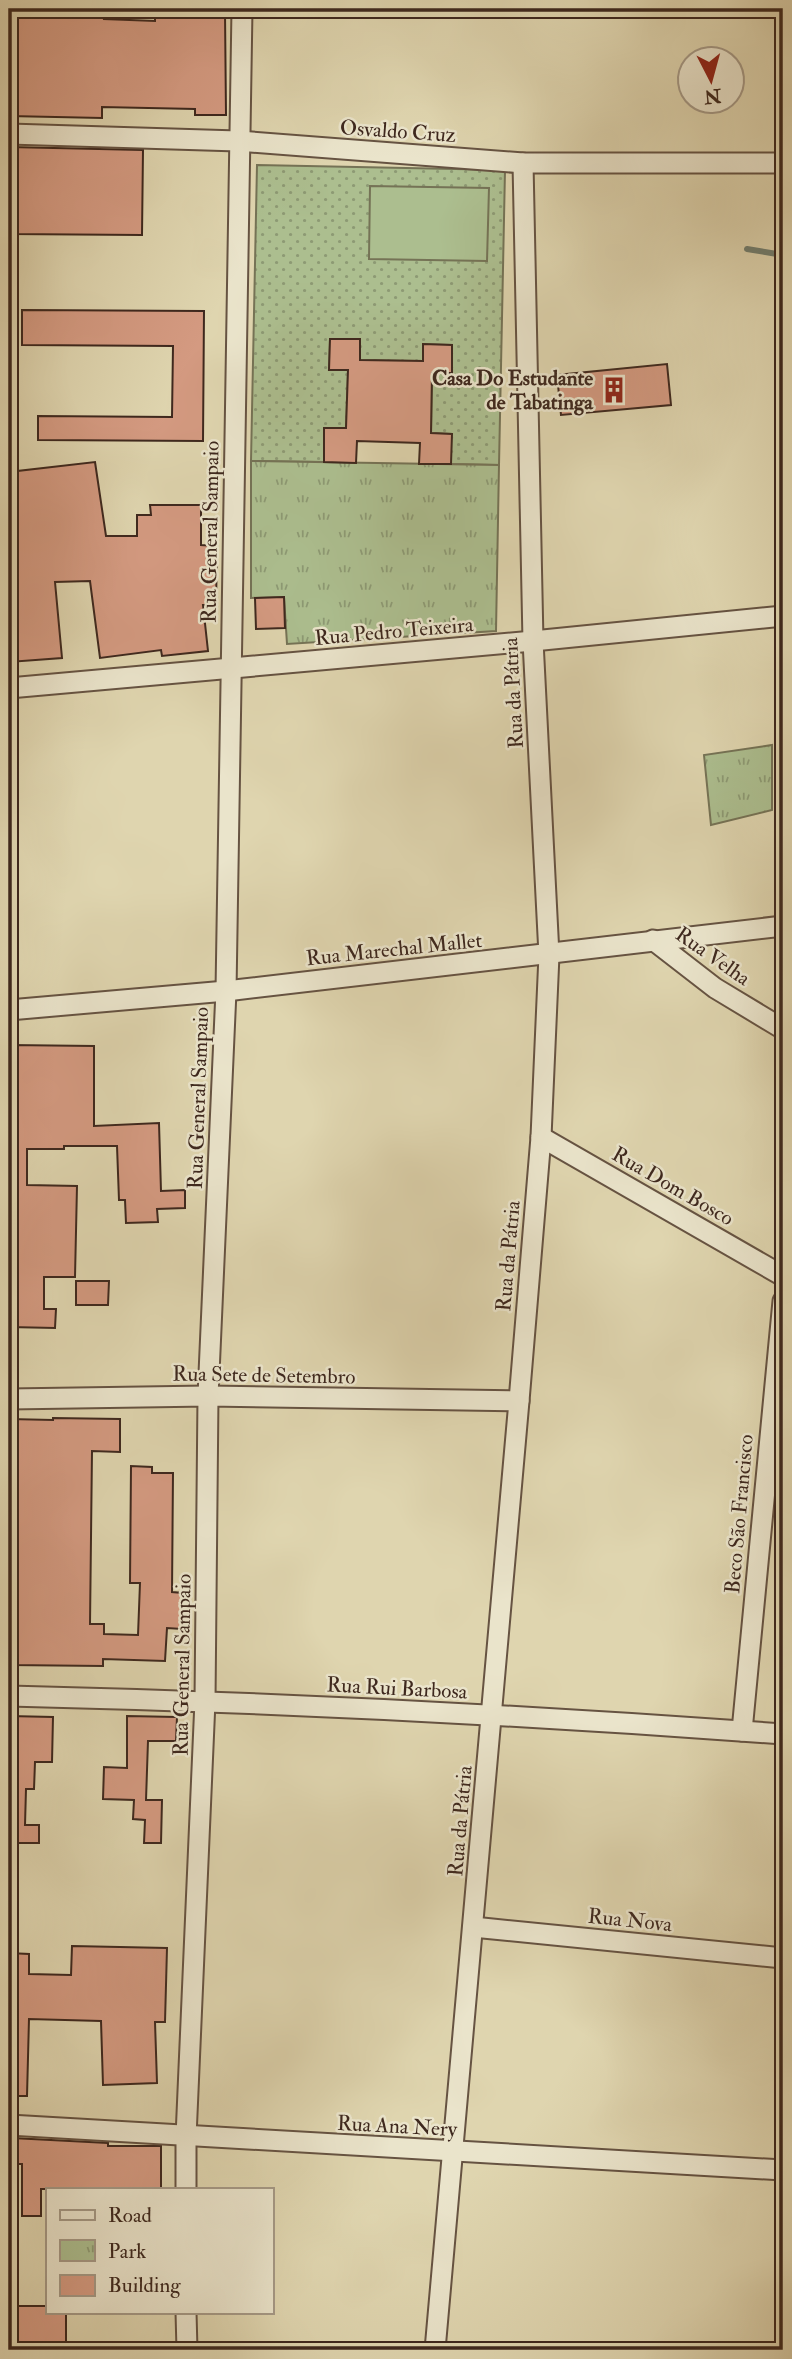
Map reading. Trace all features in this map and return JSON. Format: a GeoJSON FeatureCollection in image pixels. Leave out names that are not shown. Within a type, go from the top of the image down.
{"type":"FeatureCollection","features":[{"type":"Feature","properties":{"kind":"street","name":"Rua General Sampaio"},"geometry":{"type":"LineString","coordinates":[[186,2188],[205,1701],[208,1396],[226,991],[242,9]]}},
{"type":"Feature","properties":{"kind":"street","name":"Osvaldo Cruz"},"geometry":{"type":"LineString","coordinates":[[9,135],[238,141],[523,163],[783,163]]}},
{"type":"Feature","properties":{"kind":"street","name":"Rua da Pátria"},"geometry":{"type":"LineString","coordinates":[[435,2350],[541,1137],[549,955],[533,641],[523,163]]}},
{"type":"Feature","properties":{"kind":"street","name":"Rua Pedro Teixeira"},"geometry":{"type":"LineString","coordinates":[[9,688],[783,616]]}},
{"type":"Feature","properties":{"kind":"street","name":"Rua Marechal Mallet"},"geometry":{"type":"LineString","coordinates":[[9,1010],[226,991],[783,926]]}},
{"type":"Feature","properties":{"kind":"street","name":"Rua Velha"},"geometry":{"type":"LineString","coordinates":[[653,940],[715,988],[783,1029]]}},
{"type":"Feature","properties":{"kind":"street","name":"Rua Dom Bosco"},"geometry":{"type":"LineString","coordinates":[[541,1137],[783,1276]]}},
{"type":"Feature","properties":{"kind":"street","name":"Beco São Francisco"},"geometry":{"type":"LineString","coordinates":[[742,1731],[783,1301]]}},
{"type":"Feature","properties":{"kind":"street","name":"Rua Sete de Setembro"},"geometry":{"type":"LineString","coordinates":[[9,1399],[208,1396],[519,1401]]}},
{"type":"Feature","properties":{"kind":"street","name":"Rua Rui Barbosa"},"geometry":{"type":"LineString","coordinates":[[9,1696],[205,1701],[783,1734]]}},
{"type":"Feature","properties":{"kind":"street","name":"Rua Nova"},"geometry":{"type":"LineString","coordinates":[[473,1927],[783,1958]]}},
{"type":"Feature","properties":{"kind":"street","name":"Rua Ana Nery"},"geometry":{"type":"LineString","coordinates":[[9,2125],[783,2170]]}},
{"type":"Feature","properties":{"kind":"street"},"geometry":{"type":"LineString","coordinates":[[186,2314],[187,2350]]}},
{"type":"Feature","properties":{"kind":"green space"},"geometry":{"type":"Polygon","coordinates":[[[257,165],[505,170],[499,465],[451,464],[451,434],[431,433],[432,373],[452,373],[452,345],[424,344],[423,361],[360,360],[360,339],[330,339],[329,370],[348,370],[346,428],[324,428],[324,462],[251,461],[257,165]]]}},
{"type":"Feature","properties":{"kind":"green space"},"geometry":{"type":"Polygon","coordinates":[[[370,186],[489,188],[487,261],[369,259],[370,186]]]}},
{"type":"Feature","properties":{"kind":"green space"},"geometry":{"type":"Polygon","coordinates":[[[251,461],[499,465],[496,631],[287,644],[284,597],[251,598],[251,461]]]}},
{"type":"Feature","properties":{"kind":"green space"},"geometry":{"type":"Polygon","coordinates":[[[772,745],[772,810],[711,825],[704,755],[772,745]]]}},
{"type":"Feature","properties":{"kind":"building"},"geometry":{"type":"Polygon","coordinates":[[[9,9],[105,10],[104,19],[155,21],[155,9],[219,9],[219,12],[225,12],[226,115],[195,115],[195,109],[102,107],[102,118],[9,116],[9,9]]]}},
{"type":"Feature","properties":{"kind":"building"},"geometry":{"type":"Polygon","coordinates":[[[9,147],[143,150],[142,235],[9,234],[9,147]]]}},
{"type":"Feature","properties":{"kind":"building"},"geometry":{"type":"Polygon","coordinates":[[[22,310],[204,311],[203,441],[38,440],[38,416],[172,417],[173,346],[22,345],[22,310]]]}},
{"type":"Feature","properties":{"kind":"building"},"geometry":{"type":"Polygon","coordinates":[[[330,339],[360,339],[360,360],[423,361],[423,344],[452,345],[452,373],[432,373],[431,433],[452,434],[451,464],[419,464],[420,443],[357,441],[356,463],[324,462],[324,428],[346,428],[348,370],[329,370],[330,339]]]}},
{"type":"Feature","properties":{"kind":"building","name":"Casa Do Estudante de Tabatinga"},"geometry":{"type":"Polygon","coordinates":[[[667,364],[671,405],[561,415],[557,375],[667,364]]]}},
{"type":"Feature","properties":{"kind":"building"},"geometry":{"type":"Polygon","coordinates":[[[95,462],[106,536],[137,536],[137,515],[151,515],[150,505],[201,505],[201,545],[217,546],[216,605],[203,605],[208,651],[162,656],[161,650],[100,658],[90,581],[55,582],[62,658],[9,662],[9,472],[95,462]]]}},
{"type":"Feature","properties":{"kind":"building"},"geometry":{"type":"Polygon","coordinates":[[[284,597],[285,628],[256,629],[255,598],[284,597]]]}},
{"type":"Feature","properties":{"kind":"building"},"geometry":{"type":"Polygon","coordinates":[[[9,1045],[94,1046],[94,1126],[159,1123],[161,1191],[185,1190],[185,1208],[157,1209],[158,1222],[126,1223],[125,1200],[119,1200],[117,1146],[27,1149],[27,1185],[77,1186],[75,1277],[44,1277],[44,1309],[56,1309],[55,1328],[9,1327],[9,1045]]]}},
{"type":"Feature","properties":{"kind":"building"},"geometry":{"type":"Polygon","coordinates":[[[76,1281],[109,1281],[108,1305],[76,1305],[76,1281]]]}},
{"type":"Feature","properties":{"kind":"building"},"geometry":{"type":"Polygon","coordinates":[[[9,1419],[120,1419],[120,1452],[92,1451],[90,1624],[104,1624],[104,1634],[138,1635],[140,1583],[130,1583],[131,1466],[152,1467],[152,1473],[173,1473],[172,1592],[183,1593],[183,1611],[182,1629],[167,1628],[165,1661],[103,1659],[103,1666],[9,1665],[9,1419]]]}},
{"type":"Feature","properties":{"kind":"building"},"geometry":{"type":"Polygon","coordinates":[[[9,1716],[53,1717],[52,1762],[35,1762],[34,1789],[26,1789],[25,1825],[39,1825],[39,1843],[9,1843],[9,1716]]]}},
{"type":"Feature","properties":{"kind":"building"},"geometry":{"type":"Polygon","coordinates":[[[127,1716],[177,1717],[176,1741],[148,1741],[146,1800],[162,1800],[161,1843],[144,1843],[145,1820],[133,1819],[134,1800],[103,1799],[104,1767],[127,1768],[127,1716]]]}},
{"type":"Feature","properties":{"kind":"building"},"geometry":{"type":"Polygon","coordinates":[[[72,1946],[167,1948],[165,2022],[155,2022],[157,2083],[103,2085],[101,2021],[29,2019],[27,2096],[9,2096],[9,1953],[29,1954],[29,1974],[71,1975],[72,1946]]]}},
{"type":"Feature","properties":{"kind":"building"},"geometry":{"type":"Polygon","coordinates":[[[12,2138],[108,2143],[108,2146],[161,2146],[161,2188],[41,2189],[41,2216],[22,2216],[22,2164],[11,2164],[12,2138]]]}},
{"type":"Feature","properties":{"kind":"building"},"geometry":{"type":"Polygon","coordinates":[[[18,2306],[46,2306],[46,2314],[66,2314],[66,2350],[18,2350],[18,2306]]]}},
{"type":"Feature","properties":{"kind":"waterway"},"geometry":{"type":"LineString","coordinates":[[747,249],[783,255]]}},
{"type":"Feature","properties":{"kind":"place","name":"Casa Do Estudante de Tabatinga"},"geometry":{"type":"Point","coordinates":[614,390]}}]}
